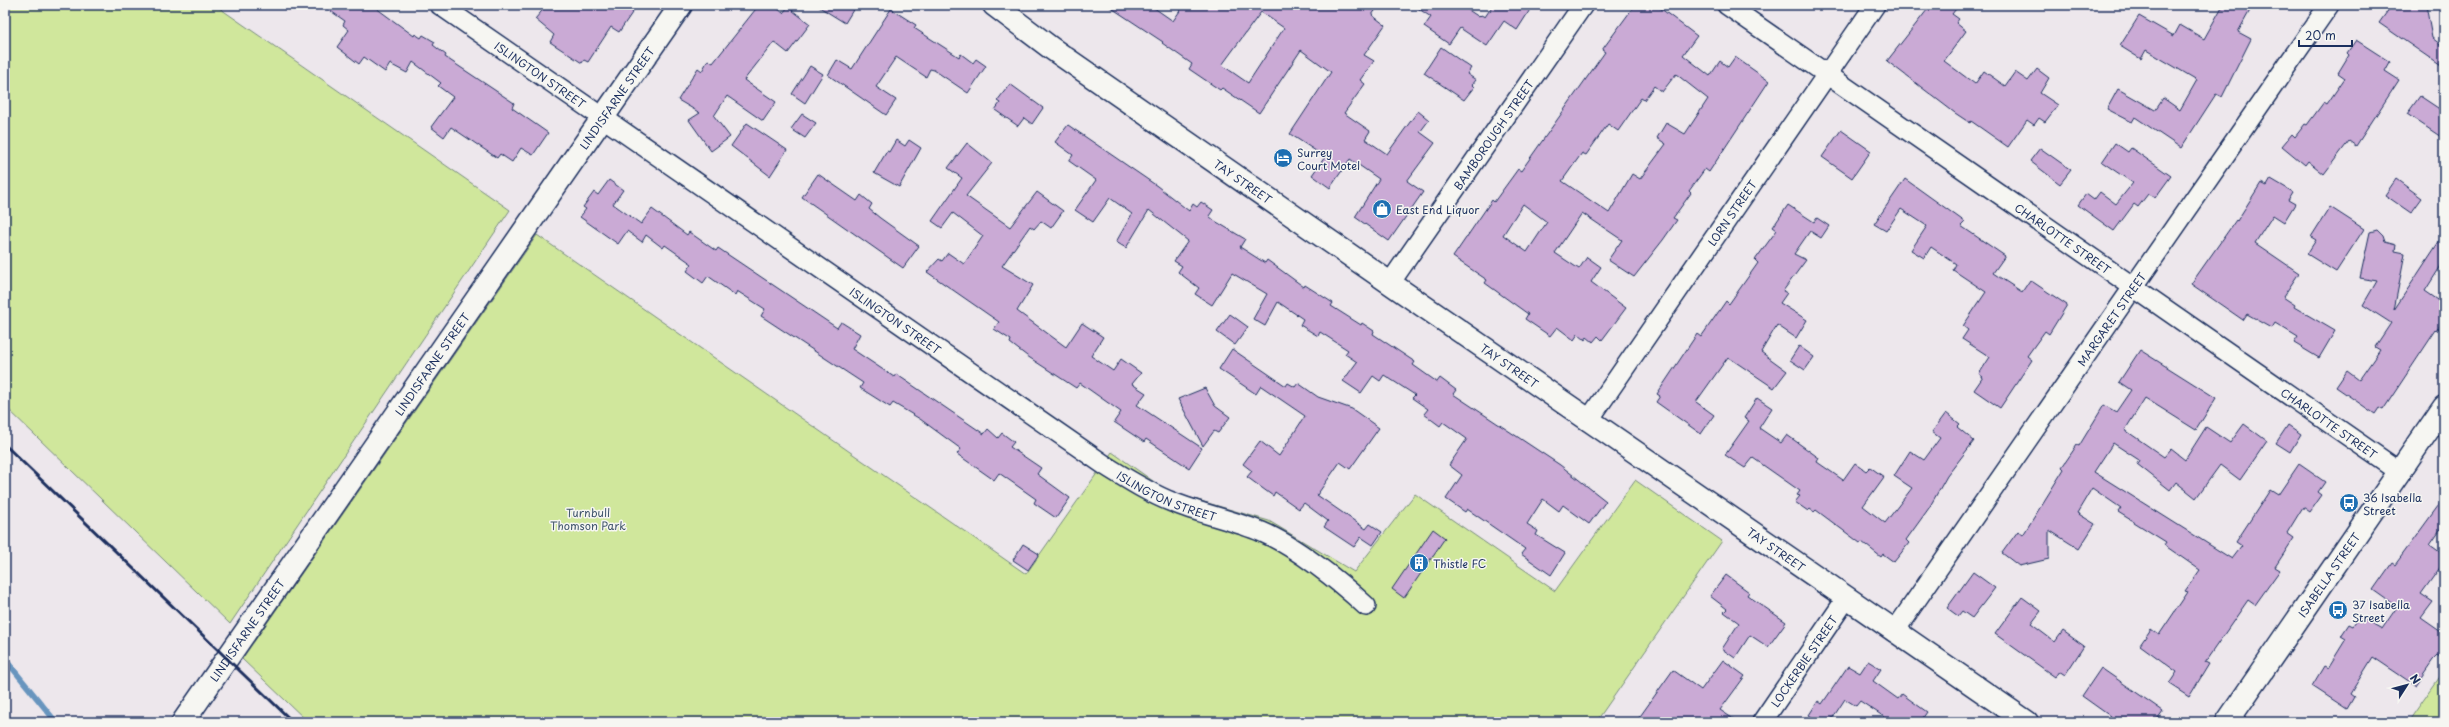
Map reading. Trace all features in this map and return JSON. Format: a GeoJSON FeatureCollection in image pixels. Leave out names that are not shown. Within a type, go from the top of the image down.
{"type":"FeatureCollection","features":[{"type":"Feature","properties":{"kind":"main road","name":"LINDISFARNE STREET"},"geometry":{"type":"LineString","coordinates":[[183,722],[681,5]]}},
{"type":"Feature","properties":{"kind":"main road","name":"TAY STREET"},"geometry":{"type":"LineString","coordinates":[[994,5],[1052,48],[1390,283],[1846,599],[2027,722]]}},
{"type":"Feature","properties":{"kind":"main road","name":"ISABELLA STREET"},"geometry":{"type":"LineString","coordinates":[[2227,722],[2444,407]]}},
{"type":"Feature","properties":{"kind":"street","name":"ISLINGTON STREET"},"geometry":{"type":"LineString","coordinates":[[440,5],[1106,466],[1132,482],[1172,503],[1248,527],[1275,538],[1336,581],[1366,606]]}},
{"type":"Feature","properties":{"kind":"street","name":"BAMBOROUGH STREET"},"geometry":{"type":"LineString","coordinates":[[1390,283],[1583,5]]}},
{"type":"Feature","properties":{"kind":"street","name":"CHARLOTTE STREET"},"geometry":{"type":"LineString","coordinates":[[1727,5],[2400,472]]}},
{"type":"Feature","properties":{"kind":"street","name":"LORN STREET"},"geometry":{"type":"LineString","coordinates":[[1588,420],[1876,5]]}},
{"type":"Feature","properties":{"kind":"street","name":"MARGARET STREET"},"geometry":{"type":"LineString","coordinates":[[1894,632],[2328,5]]}},
{"type":"Feature","properties":{"kind":"street","name":"LOCKERBIE STREET"},"geometry":{"type":"LineString","coordinates":[[1762,722],[1846,599]]}},
{"type":"Feature","properties":{"kind":"green space"},"geometry":{"type":"Polygon","coordinates":[[[5,5],[215,5],[510,210],[230,624],[5,406],[5,5]]]}},
{"type":"Feature","properties":{"kind":"green space","name":"Turnbull Thomson Park"},"geometry":{"type":"Polygon","coordinates":[[[537,235],[1026,574],[1112,452],[1167,491],[1269,521],[1354,572],[1415,494],[1555,591],[1635,480],[1722,541],[1596,722],[308,722],[242,659],[537,235]]]}},
{"type":"Feature","properties":{"kind":"green space"},"geometry":{"type":"Polygon","coordinates":[[[2444,671],[2444,722],[2408,722],[2444,671]]]}},
{"type":"Feature","properties":{"kind":"building"},"geometry":{"type":"Polygon","coordinates":[[[322,5],[372,5],[414,36],[415,34],[421,38],[423,35],[435,42],[433,45],[446,55],[445,57],[514,103],[512,108],[548,133],[533,155],[521,148],[512,162],[500,154],[497,158],[451,127],[444,137],[431,127],[453,97],[438,86],[441,83],[413,62],[407,73],[390,64],[385,72],[364,57],[359,64],[337,47],[349,30],[343,25],[345,21],[322,5]]]}},
{"type":"Feature","properties":{"kind":"building"},"geometry":{"type":"Polygon","coordinates":[[[547,5],[627,5],[634,10],[619,32],[611,27],[588,62],[584,60],[582,63],[550,42],[554,35],[535,19],[547,5]]]}},
{"type":"Feature","properties":{"kind":"building"},"geometry":{"type":"Polygon","coordinates":[[[759,5],[773,5],[783,13],[788,7],[810,24],[788,53],[774,42],[744,80],[776,102],[763,121],[727,96],[714,116],[730,137],[711,151],[689,120],[700,113],[678,100],[698,68],[702,71],[708,60],[713,63],[759,5]]]}},
{"type":"Feature","properties":{"kind":"building"},"geometry":{"type":"Polygon","coordinates":[[[816,5],[856,5],[845,23],[816,5]]]}},
{"type":"Feature","properties":{"kind":"building"},"geometry":{"type":"Polygon","coordinates":[[[1107,5],[1150,5],[1173,21],[1184,5],[1379,5],[1372,15],[1385,25],[1364,55],[1374,61],[1360,80],[1365,84],[1344,113],[1370,131],[1365,139],[1387,154],[1418,111],[1429,120],[1420,132],[1435,143],[1407,181],[1423,192],[1389,241],[1355,217],[1379,179],[1350,159],[1330,188],[1312,175],[1325,157],[1290,134],[1331,72],[1301,50],[1259,113],[1222,88],[1220,90],[1189,69],[1192,64],[1162,43],[1163,42],[1107,5]],[[1261,12],[1222,65],[1248,83],[1284,28],[1261,12]]]}},
{"type":"Feature","properties":{"kind":"building"},"geometry":{"type":"Polygon","coordinates":[[[1413,5],[1461,5],[1479,17],[1481,15],[1485,17],[1493,5],[1533,5],[1517,30],[1504,21],[1487,46],[1460,28],[1449,44],[1424,27],[1431,17],[1413,5]]]}},
{"type":"Feature","properties":{"kind":"building"},"geometry":{"type":"Polygon","coordinates":[[[1635,5],[1656,5],[1697,36],[1683,55],[1710,76],[1720,61],[1728,67],[1735,57],[1769,81],[1709,172],[1705,169],[1689,191],[1691,193],[1673,218],[1677,220],[1634,277],[1608,260],[1622,240],[1582,213],[1555,253],[1579,269],[1587,257],[1601,267],[1591,282],[1626,308],[1602,340],[1598,336],[1593,342],[1587,337],[1585,340],[1578,334],[1574,340],[1557,327],[1550,336],[1525,319],[1528,314],[1485,283],[1487,280],[1453,257],[1492,200],[1494,202],[1518,169],[1521,171],[1605,52],[1602,50],[1635,5]],[[1676,74],[1662,92],[1654,86],[1644,100],[1641,98],[1618,131],[1608,124],[1586,155],[1582,153],[1562,181],[1609,213],[1632,174],[1640,179],[1666,144],[1657,138],[1666,123],[1685,134],[1708,99],[1676,74]],[[1523,204],[1503,235],[1527,252],[1547,222],[1523,204]]]}},
{"type":"Feature","properties":{"kind":"building"},"geometry":{"type":"Polygon","coordinates":[[[1931,5],[1959,5],[1952,14],[1959,19],[1956,23],[1966,31],[1944,61],[1975,84],[1984,71],[2005,86],[2015,72],[2028,81],[2037,69],[2049,78],[2040,93],[2058,105],[2045,122],[2039,118],[2034,125],[2027,120],[2008,147],[1971,121],[1970,123],[1955,113],[1887,61],[1931,5]]]}},
{"type":"Feature","properties":{"kind":"building"},"geometry":{"type":"Polygon","coordinates":[[[2223,5],[2253,5],[2238,32],[2251,39],[2222,97],[2216,94],[2181,148],[2135,117],[2132,122],[2107,109],[2118,89],[2155,110],[2163,98],[2180,110],[2197,80],[2146,50],[2141,59],[2120,46],[2139,16],[2174,36],[2180,25],[2204,39],[2223,5]]]}},
{"type":"Feature","properties":{"kind":"building"},"geometry":{"type":"Polygon","coordinates":[[[2392,5],[2426,5],[2432,38],[2444,47],[2444,68],[2379,23],[2392,5]]]}},
{"type":"Feature","properties":{"kind":"building"},"geometry":{"type":"Polygon","coordinates":[[[891,9],[916,25],[914,28],[959,57],[961,54],[973,63],[976,59],[986,66],[968,93],[934,70],[930,69],[926,77],[896,57],[876,87],[896,100],[886,115],[828,75],[837,60],[852,69],[891,9]]]}},
{"type":"Feature","properties":{"kind":"building"},"geometry":{"type":"Polygon","coordinates":[[[2356,40],[2390,62],[2385,71],[2399,80],[2356,146],[2349,141],[2324,174],[2308,161],[2305,165],[2282,146],[2292,134],[2295,137],[2305,124],[2307,125],[2324,102],[2327,104],[2345,78],[2338,73],[2349,55],[2347,53],[2356,40]]]}},
{"type":"Feature","properties":{"kind":"building"},"geometry":{"type":"Polygon","coordinates":[[[1441,47],[1471,68],[1467,74],[1476,80],[1472,85],[1474,87],[1464,100],[1424,73],[1441,47]]]}},
{"type":"Feature","properties":{"kind":"building"},"geometry":{"type":"Polygon","coordinates":[[[810,66],[823,74],[805,103],[792,94],[810,66]]]}},
{"type":"Feature","properties":{"kind":"building"},"geometry":{"type":"Polygon","coordinates":[[[1010,84],[1043,108],[1032,124],[1024,118],[1018,126],[995,110],[1000,103],[997,101],[1010,84]]]}},
{"type":"Feature","properties":{"kind":"building"},"geometry":{"type":"Polygon","coordinates":[[[2420,96],[2444,112],[2444,139],[2407,114],[2420,96]]]}},
{"type":"Feature","properties":{"kind":"building"},"geometry":{"type":"Polygon","coordinates":[[[802,114],[816,123],[805,138],[791,129],[802,114]]]}},
{"type":"Feature","properties":{"kind":"building"},"geometry":{"type":"Polygon","coordinates":[[[747,123],[787,150],[770,176],[731,146],[747,123]]]}},
{"type":"Feature","properties":{"kind":"building"},"geometry":{"type":"Polygon","coordinates":[[[1068,125],[1157,186],[1189,211],[1193,204],[1197,207],[1201,202],[1213,210],[1209,216],[1245,239],[1240,247],[1265,263],[1267,260],[1304,287],[1305,285],[1333,303],[1331,306],[1361,325],[1362,323],[1374,331],[1373,334],[1415,362],[1413,365],[1437,382],[1440,378],[1456,390],[1453,394],[1560,465],[1606,501],[1589,524],[1563,505],[1559,511],[1543,499],[1527,524],[1538,531],[1536,535],[1565,553],[1551,575],[1521,554],[1525,549],[1467,509],[1465,512],[1446,499],[1462,475],[1449,465],[1467,439],[1443,422],[1440,426],[1424,414],[1428,409],[1412,398],[1415,395],[1384,375],[1380,381],[1373,376],[1361,393],[1343,381],[1357,362],[1345,354],[1348,350],[1320,332],[1318,336],[1300,325],[1303,319],[1278,302],[1265,326],[1253,319],[1267,294],[1232,273],[1212,305],[1195,294],[1199,288],[1178,272],[1182,266],[1174,261],[1188,241],[1149,210],[1126,248],[1116,242],[1132,214],[1110,198],[1093,222],[1075,210],[1096,180],[1069,161],[1073,155],[1055,142],[1068,125]]]}},
{"type":"Feature","properties":{"kind":"building"},"geometry":{"type":"Polygon","coordinates":[[[1841,130],[1871,151],[1852,178],[1822,157],[1841,130]]]}},
{"type":"Feature","properties":{"kind":"building"},"geometry":{"type":"Polygon","coordinates":[[[896,140],[905,146],[909,140],[921,148],[899,187],[874,173],[887,151],[889,152],[896,140]]]}},
{"type":"Feature","properties":{"kind":"building"},"geometry":{"type":"Polygon","coordinates":[[[967,143],[992,163],[966,196],[1010,227],[1037,192],[1063,211],[1051,228],[1041,221],[1034,229],[1030,226],[1002,266],[1033,285],[1017,311],[1066,347],[1082,323],[1103,337],[1091,356],[1113,371],[1121,359],[1141,373],[1132,384],[1146,393],[1137,405],[1202,448],[1189,468],[1146,439],[1144,442],[1114,422],[1121,412],[1080,383],[1076,388],[1027,356],[1010,343],[1011,340],[994,329],[999,322],[927,272],[939,259],[942,261],[948,253],[964,264],[983,236],[953,213],[942,228],[932,221],[962,178],[948,168],[967,143]]]}},
{"type":"Feature","properties":{"kind":"building"},"geometry":{"type":"Polygon","coordinates":[[[2115,143],[2128,152],[2131,148],[2171,176],[2155,198],[2148,194],[2138,207],[2134,204],[2114,231],[2078,205],[2086,194],[2094,200],[2100,192],[2116,204],[2133,183],[2102,162],[2115,143]]]}},
{"type":"Feature","properties":{"kind":"building"},"geometry":{"type":"Polygon","coordinates":[[[2040,148],[2071,170],[2060,184],[2030,161],[2040,148]]]}},
{"type":"Feature","properties":{"kind":"building"},"geometry":{"type":"Polygon","coordinates":[[[818,174],[857,201],[861,195],[872,204],[869,209],[919,246],[903,268],[802,197],[818,174]]]}},
{"type":"Feature","properties":{"kind":"building"},"geometry":{"type":"Polygon","coordinates":[[[1905,179],[1965,222],[1961,226],[2005,256],[1993,273],[2022,292],[2030,280],[2067,305],[2049,334],[2045,331],[2027,356],[2032,360],[2000,408],[1974,390],[1983,377],[1979,374],[1990,357],[1962,339],[1968,330],[1963,326],[1986,292],[1953,270],[1956,264],[1931,247],[1924,258],[1911,250],[1927,226],[1901,209],[1886,231],[1874,224],[1905,179]]]}},
{"type":"Feature","properties":{"kind":"building"},"geometry":{"type":"Polygon","coordinates":[[[2271,179],[2293,192],[2288,200],[2295,204],[2284,222],[2273,215],[2255,243],[2299,273],[2283,297],[2295,305],[2294,307],[2335,331],[2319,358],[2294,343],[2298,337],[2275,323],[2272,328],[2247,314],[2243,320],[2191,284],[2236,220],[2237,221],[2261,183],[2267,186],[2271,179]]]}},
{"type":"Feature","properties":{"kind":"building"},"geometry":{"type":"Polygon","coordinates":[[[2396,179],[2422,198],[2411,213],[2385,195],[2396,179]]]}},
{"type":"Feature","properties":{"kind":"building"},"geometry":{"type":"Polygon","coordinates":[[[609,180],[623,190],[613,204],[641,224],[652,209],[687,235],[689,232],[716,251],[718,248],[837,328],[841,322],[860,334],[852,349],[894,377],[896,374],[984,434],[988,429],[998,438],[1002,433],[1014,442],[1010,447],[1041,468],[1037,474],[1070,498],[1056,518],[1034,503],[1036,499],[999,473],[994,480],[957,454],[961,449],[920,419],[893,403],[890,407],[860,388],[863,383],[761,316],[765,309],[737,291],[735,295],[708,276],[703,283],[687,271],[692,264],[665,245],[663,248],[646,235],[642,242],[627,231],[618,244],[580,217],[586,209],[583,207],[594,192],[598,195],[609,180]]]}},
{"type":"Feature","properties":{"kind":"building"},"geometry":{"type":"Polygon","coordinates":[[[1788,205],[1814,222],[1817,218],[1829,226],[1821,238],[1810,231],[1794,254],[1806,260],[1783,291],[1787,293],[1780,303],[1807,320],[1796,338],[1777,325],[1761,352],[1787,371],[1774,388],[1728,357],[1696,402],[1714,415],[1701,434],[1656,402],[1660,396],[1657,394],[1697,334],[1701,337],[1726,301],[1729,304],[1758,263],[1755,260],[1777,230],[1773,227],[1788,205]]]}},
{"type":"Feature","properties":{"kind":"building"},"geometry":{"type":"Polygon","coordinates":[[[2330,207],[2364,229],[2336,272],[2307,254],[2316,240],[2311,237],[2330,207]]]}},
{"type":"Feature","properties":{"kind":"building"},"geometry":{"type":"Polygon","coordinates":[[[2377,230],[2383,236],[2385,242],[2396,245],[2395,251],[2405,253],[2394,310],[2444,234],[2444,261],[2425,291],[2444,304],[2444,321],[2437,331],[2436,330],[2383,410],[2379,408],[2375,414],[2336,387],[2347,371],[2359,380],[2380,350],[2375,347],[2391,323],[2363,305],[2377,281],[2360,278],[2370,232],[2377,230]]]}},
{"type":"Feature","properties":{"kind":"building"},"geometry":{"type":"Polygon","coordinates":[[[1230,314],[1248,327],[1235,345],[1217,332],[1230,314]]]}},
{"type":"Feature","properties":{"kind":"building"},"geometry":{"type":"Polygon","coordinates":[[[1799,346],[1814,357],[1805,370],[1790,360],[1799,346]]]}},
{"type":"Feature","properties":{"kind":"building"},"geometry":{"type":"Polygon","coordinates":[[[1232,349],[1286,386],[1288,383],[1295,387],[1298,383],[1318,397],[1352,409],[1379,428],[1350,469],[1340,462],[1317,495],[1366,529],[1370,524],[1382,532],[1373,545],[1361,537],[1354,547],[1324,527],[1328,521],[1304,503],[1299,509],[1275,492],[1273,496],[1247,477],[1252,471],[1243,464],[1260,441],[1279,456],[1305,416],[1261,386],[1256,394],[1219,369],[1232,349]]]}},
{"type":"Feature","properties":{"kind":"building"},"geometry":{"type":"Polygon","coordinates":[[[2140,350],[2216,398],[2196,430],[2145,398],[2125,430],[2164,457],[2171,449],[2185,460],[2206,427],[2230,443],[2244,424],[2267,441],[2240,480],[2220,465],[2196,498],[2176,482],[2170,490],[2137,464],[2139,460],[2113,443],[2094,472],[2232,559],[2242,546],[2236,542],[2270,490],[2278,495],[2299,464],[2325,482],[2318,492],[2322,495],[2310,512],[2303,507],[2287,533],[2294,538],[2275,567],[2280,570],[2255,605],[2248,600],[2205,662],[2209,664],[2189,697],[2169,684],[2177,672],[2140,645],[2151,629],[2159,635],[2188,592],[2185,591],[2200,570],[2164,545],[2166,542],[2118,512],[2121,508],[2092,488],[2077,513],[2095,524],[2079,549],[2049,530],[2049,559],[2019,566],[2002,553],[2018,531],[2023,535],[2064,469],[2062,467],[2077,445],[2079,446],[2104,405],[2116,412],[2131,390],[2119,382],[2140,350]]]}},
{"type":"Feature","properties":{"kind":"building"},"geometry":{"type":"Polygon","coordinates":[[[1205,388],[1215,406],[1230,417],[1218,433],[1214,431],[1203,446],[1178,399],[1205,388]]]}},
{"type":"Feature","properties":{"kind":"building"},"geometry":{"type":"Polygon","coordinates":[[[1757,398],[1772,408],[1759,428],[1781,443],[1787,435],[1819,458],[1817,462],[1843,480],[1855,463],[1866,471],[1870,467],[1884,477],[1863,506],[1885,523],[1912,488],[1894,476],[1910,451],[1924,460],[1940,438],[1932,432],[1946,413],[1960,424],[1957,427],[1974,441],[1947,476],[1929,508],[1906,540],[1909,543],[1894,562],[1883,554],[1881,557],[1862,542],[1860,543],[1816,510],[1814,512],[1810,509],[1808,511],[1795,502],[1800,496],[1797,495],[1800,491],[1753,458],[1745,468],[1725,455],[1749,421],[1744,418],[1757,398]]]}},
{"type":"Feature","properties":{"kind":"building"},"geometry":{"type":"Polygon","coordinates":[[[2288,425],[2301,434],[2290,452],[2276,443],[2288,425]]]}},
{"type":"Feature","properties":{"kind":"building"},"geometry":{"type":"Polygon","coordinates":[[[2444,498],[2444,525],[2430,545],[2444,555],[2444,562],[2421,594],[2433,602],[2421,618],[2444,634],[2444,660],[2438,656],[2416,686],[2373,657],[2350,694],[2354,697],[2347,709],[2312,686],[2324,666],[2328,668],[2346,639],[2341,636],[2349,624],[2353,626],[2360,617],[2382,629],[2397,607],[2373,590],[2392,563],[2395,565],[2444,498]]]}},
{"type":"Feature","properties":{"kind":"building","name":"Thistle FC"},"geometry":{"type":"Polygon","coordinates":[[[1433,529],[1445,538],[1404,598],[1392,589],[1433,529]]]}},
{"type":"Feature","properties":{"kind":"building"},"geometry":{"type":"Polygon","coordinates":[[[1023,544],[1039,554],[1028,570],[1013,560],[1023,544]]]}},
{"type":"Feature","properties":{"kind":"building"},"geometry":{"type":"Polygon","coordinates":[[[1973,572],[1995,588],[1972,618],[1962,611],[1958,616],[1947,608],[1973,572]]]}},
{"type":"Feature","properties":{"kind":"building"},"geometry":{"type":"Polygon","coordinates":[[[1726,575],[1749,592],[1747,595],[1786,622],[1768,647],[1750,635],[1735,658],[1722,649],[1739,623],[1724,612],[1727,609],[1710,596],[1726,575]]]}},
{"type":"Feature","properties":{"kind":"building"},"geometry":{"type":"Polygon","coordinates":[[[2022,597],[2041,611],[2031,624],[2055,642],[2063,631],[2084,646],[2065,675],[2059,671],[2055,677],[1995,634],[2022,597]]]}},
{"type":"Feature","properties":{"kind":"building"},"geometry":{"type":"Polygon","coordinates":[[[1723,660],[1745,676],[1720,710],[1738,722],[1636,722],[1673,670],[1701,690],[1723,660]]]}},
{"type":"Feature","properties":{"kind":"building"},"geometry":{"type":"Polygon","coordinates":[[[1868,661],[1881,669],[1873,681],[1898,699],[1902,694],[1927,712],[1920,722],[1892,722],[1860,701],[1856,706],[1845,699],[1830,722],[1819,722],[1809,715],[1818,701],[1822,704],[1848,666],[1860,673],[1868,661]]]}},
{"type":"Feature","properties":{"kind":"building"},"geometry":{"type":"Polygon","coordinates":[[[2101,668],[2163,711],[2155,722],[2106,722],[2110,716],[2082,696],[2101,668]]]}},
{"type":"Feature","properties":{"kind":"waterway"},"geometry":{"type":"LineString","coordinates":[[5,659],[56,722]]}},
{"type":"Feature","properties":{"kind":"railway"},"geometry":{"type":"LineString","coordinates":[[5,445],[293,722]]}},
{"type":"Feature","properties":{"kind":"place","name":"Surrey Court Motel"},"geometry":{"type":"Point","coordinates":[1283,158]}},
{"type":"Feature","properties":{"kind":"place","name":"East End Liquor"},"geometry":{"type":"Point","coordinates":[1382,209]}},
{"type":"Feature","properties":{"kind":"place","name":"36 Isabella Street"},"geometry":{"type":"Point","coordinates":[2349,503]}},
{"type":"Feature","properties":{"kind":"place","name":"Thistle FC"},"geometry":{"type":"Point","coordinates":[1419,563]}},
{"type":"Feature","properties":{"kind":"place","name":"37 Isabella Street"},"geometry":{"type":"Point","coordinates":[2338,610]}}]}
